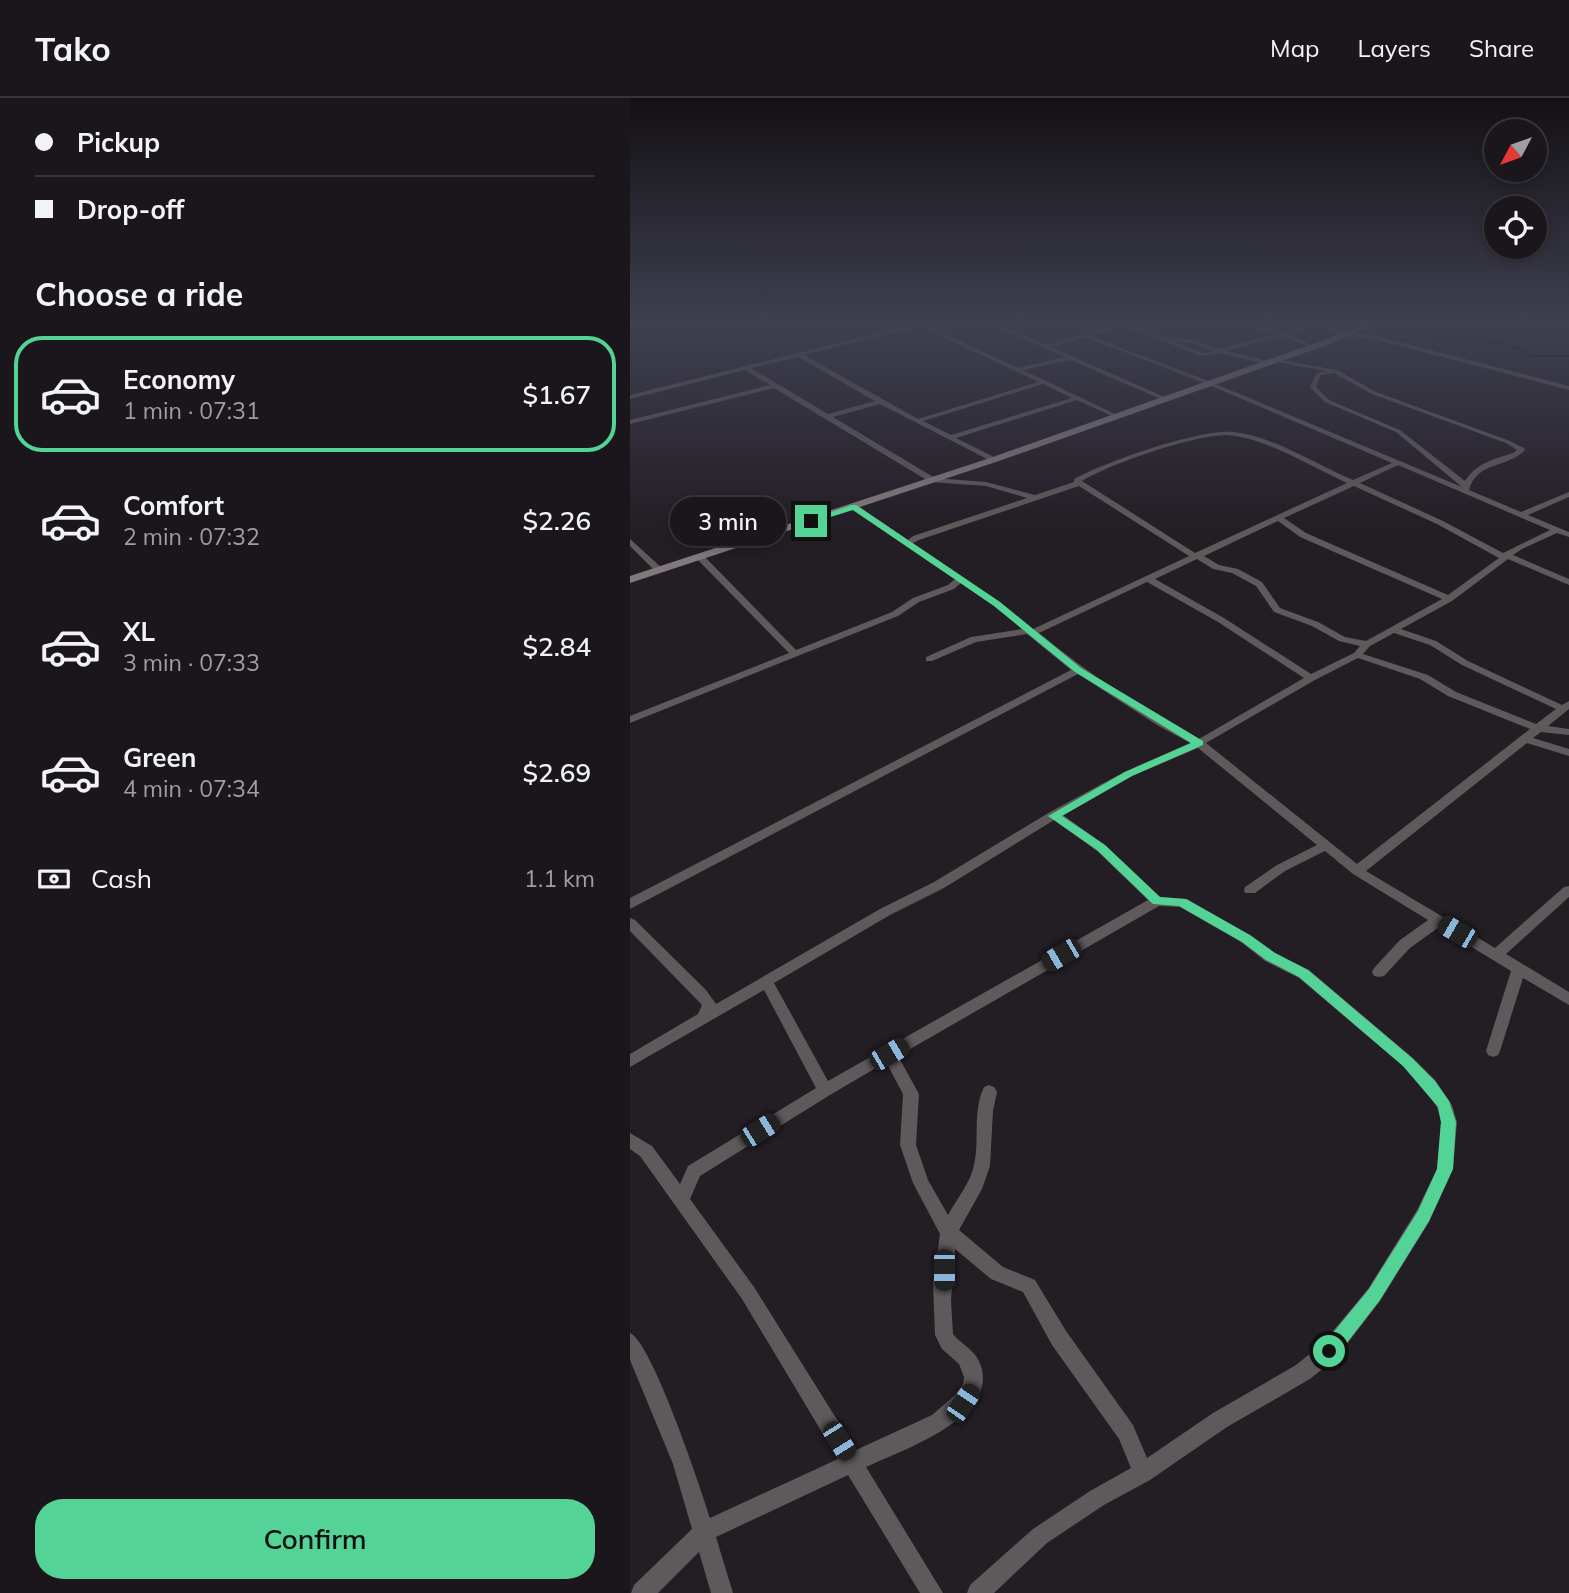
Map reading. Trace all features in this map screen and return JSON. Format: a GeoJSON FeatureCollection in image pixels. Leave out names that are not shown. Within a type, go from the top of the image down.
{"type":"FeatureCollection","features":[{"type":"Feature","properties":{"kind":"street"},"geometry":{"type":"LineString","coordinates":[[630,397],[655,391]]}},
{"type":"Feature","properties":{"kind":"street"},"geometry":{"type":"LineString","coordinates":[[630,422],[754,391]]}},
{"type":"Feature","properties":{"kind":"street"},"geometry":{"type":"LineString","coordinates":[[781,391],[933,480],[986,484],[1036,498]]}},
{"type":"Feature","properties":{"kind":"street"},"geometry":{"type":"LineString","coordinates":[[861,391],[993,460]]}},
{"type":"Feature","properties":{"kind":"street"},"geometry":{"type":"LineString","coordinates":[[917,421],[1015,391]]}},
{"type":"Feature","properties":{"kind":"street"},"geometry":{"type":"LineString","coordinates":[[1062,391],[1116,416]]}},
{"type":"Feature","properties":{"kind":"street"},"geometry":{"type":"LineString","coordinates":[[1147,391],[1166,399]]}},
{"type":"Feature","properties":{"kind":"street"},"geometry":{"type":"LineString","coordinates":[[630,580],[993,460],[1188,391]]}},
{"type":"Feature","properties":{"kind":"street"},"geometry":{"type":"LineString","coordinates":[[1227,391],[1397,463],[1465,488],[1569,535]]}},
{"type":"Feature","properties":{"kind":"street"},"geometry":{"type":"LineString","coordinates":[[1317,391],[1327,401],[1398,431],[1465,488]]}},
{"type":"Feature","properties":{"kind":"street"},"geometry":{"type":"LineString","coordinates":[[1370,391],[1508,442],[1521,450],[1516,455],[1475,472],[1465,488]]}},
{"type":"Feature","properties":{"kind":"street"},"geometry":{"type":"LineString","coordinates":[[950,438],[1077,398]]}},
{"type":"Feature","properties":{"kind":"street"},"geometry":{"type":"LineString","coordinates":[[825,416],[881,402]]}},
{"type":"Feature","properties":{"kind":"street"},"geometry":{"type":"LineString","coordinates":[[1079,483],[1077,481],[1080,478],[1135,458],[1206,435],[1226,433],[1256,440],[1379,492],[1505,556],[1569,582]]}},
{"type":"Feature","properties":{"kind":"street"},"geometry":{"type":"LineString","coordinates":[[929,659],[974,639],[1030,632],[1150,580],[1277,517],[1397,463]]}},
{"type":"Feature","properties":{"kind":"street"},"geometry":{"type":"LineString","coordinates":[[907,544],[916,538],[1079,483]]}},
{"type":"Feature","properties":{"kind":"street"},"geometry":{"type":"LineString","coordinates":[[1079,483],[1195,556],[1216,567],[1235,571],[1259,584],[1278,610],[1315,624],[1342,639],[1367,644]]}},
{"type":"Feature","properties":{"kind":"street"},"geometry":{"type":"LineString","coordinates":[[1521,515],[1569,494]]}},
{"type":"Feature","properties":{"kind":"street"},"geometry":{"type":"LineString","coordinates":[[853,507],[997,604],[1078,670],[1150,716],[1199,743],[1357,872],[1569,999]]}},
{"type":"Feature","properties":{"kind":"street"},"geometry":{"type":"LineString","coordinates":[[1277,517],[1303,535],[1449,599]]}},
{"type":"Feature","properties":{"kind":"street"},"geometry":{"type":"LineString","coordinates":[[630,1061],[1128,774],[1199,743],[1311,678],[1357,655],[1367,644],[1449,599],[1505,556],[1556,530]]}},
{"type":"Feature","properties":{"kind":"street"},"geometry":{"type":"LineString","coordinates":[[630,541],[659,570]]}},
{"type":"Feature","properties":{"kind":"street"},"geometry":{"type":"LineString","coordinates":[[700,557],[794,653]]}},
{"type":"Feature","properties":{"kind":"street"},"geometry":{"type":"LineString","coordinates":[[630,720],[895,614],[916,600],[951,587],[959,580]]}},
{"type":"Feature","properties":{"kind":"street"},"geometry":{"type":"LineString","coordinates":[[1150,580],[1221,620],[1311,678]]}},
{"type":"Feature","properties":{"kind":"street"},"geometry":{"type":"LineString","coordinates":[[1395,630],[1433,643],[1465,663],[1567,706]]}},
{"type":"Feature","properties":{"kind":"street"},"geometry":{"type":"LineString","coordinates":[[1357,655],[1424,677],[1452,694],[1536,728],[1569,732]]}},
{"type":"Feature","properties":{"kind":"street"},"geometry":{"type":"LineString","coordinates":[[630,904],[1078,670]]}},
{"type":"Feature","properties":{"kind":"street"},"geometry":{"type":"LineString","coordinates":[[1357,872],[1567,706]]}},
{"type":"Feature","properties":{"kind":"street"},"geometry":{"type":"LineString","coordinates":[[1524,738],[1569,753]]}},
{"type":"Feature","properties":{"kind":"street"},"geometry":{"type":"LineString","coordinates":[[1054,816],[1101,848],[1157,901]]}},
{"type":"Feature","properties":{"kind":"street"},"geometry":{"type":"LineString","coordinates":[[1250,890],[1281,869],[1325,846]]}},
{"type":"Feature","properties":{"kind":"street"},"geometry":{"type":"LineString","coordinates":[[1496,955],[1532,921],[1563,906],[1569,890]]}},
{"type":"Feature","properties":{"kind":"street"},"geometry":{"type":"LineString","coordinates":[[681,1200],[694,1171],[825,1090],[1157,901],[1182,902],[1246,939],[1270,957],[1304,974],[1408,1062],[1430,1085],[1444,1105],[1449,1122],[1445,1169],[1423,1216],[1374,1295],[1329,1351],[1303,1372],[1220,1420],[1143,1473],[1097,1498],[1040,1536],[978,1593]]}},
{"type":"Feature","properties":{"kind":"street"},"geometry":{"type":"LineString","coordinates":[[1379,972],[1405,944],[1437,920]]}},
{"type":"Feature","properties":{"kind":"street"},"geometry":{"type":"LineString","coordinates":[[630,923],[709,1004],[705,1017]]}},
{"type":"Feature","properties":{"kind":"street"},"geometry":{"type":"LineString","coordinates":[[1493,1051],[1519,969]]}},
{"type":"Feature","properties":{"kind":"street"},"geometry":{"type":"LineString","coordinates":[[766,981],[825,1090]]}},
{"type":"Feature","properties":{"kind":"street"},"geometry":{"type":"LineString","coordinates":[[889,1054],[911,1094],[908,1145],[912,1157],[921,1183],[949,1233],[997,1273],[1029,1286],[1059,1338],[1126,1432],[1143,1473]]}},
{"type":"Feature","properties":{"kind":"street"},"geometry":{"type":"LineString","coordinates":[[642,1593],[705,1532],[939,1422],[963,1403],[974,1387],[972,1373],[966,1357],[953,1349],[944,1335],[944,1270],[949,1233],[982,1167],[984,1109],[989,1092]]}},
{"type":"Feature","properties":{"kind":"street"},"geometry":{"type":"LineString","coordinates":[[630,1140],[646,1151],[748,1293],[932,1593]]}},
{"type":"Feature","properties":{"kind":"street"},"geometry":{"type":"LineString","coordinates":[[630,1342],[641,1361],[683,1464],[722,1593]]}},
{"type":"Feature","properties":{"kind":"route"},"geometry":{"type":"LineString","coordinates":[[811,521],[853,507],[997,604],[1078,670],[1161,723],[1199,743],[1128,774],[1054,816],[1101,848],[1157,901],[1182,902],[1246,939],[1270,957],[1304,974],[1408,1062],[1430,1085],[1444,1105],[1449,1122],[1445,1169],[1423,1216],[1374,1295],[1329,1351]]}}]}
